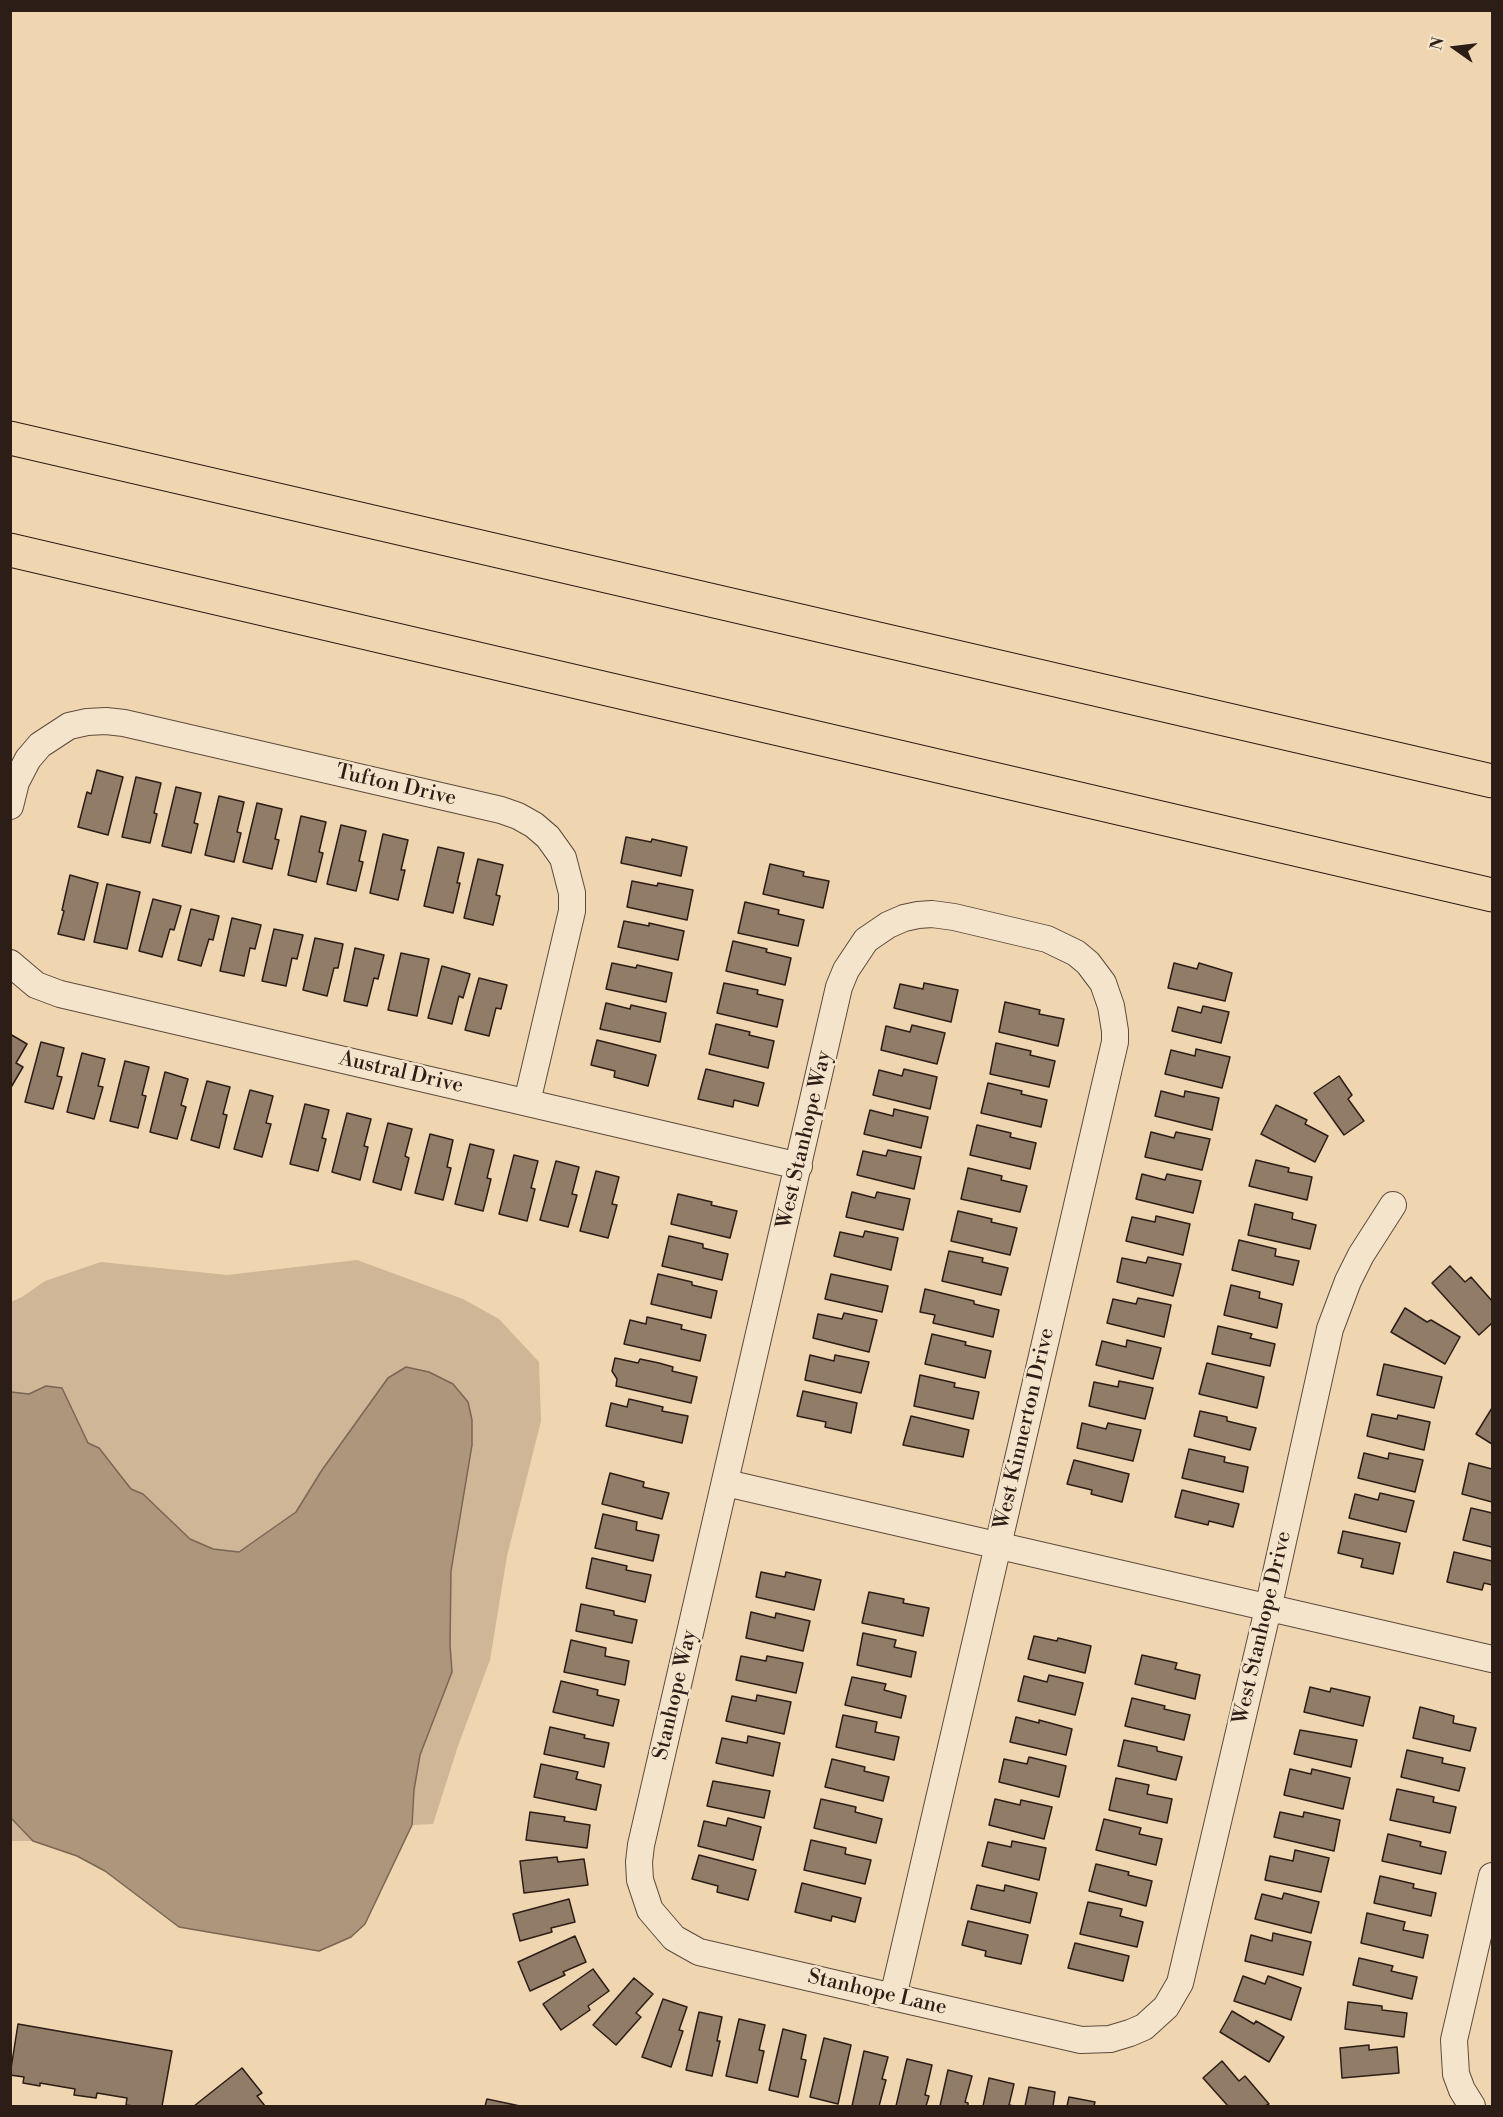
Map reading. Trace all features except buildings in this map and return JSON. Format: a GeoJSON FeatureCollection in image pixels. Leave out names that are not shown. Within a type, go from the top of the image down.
{"type":"FeatureCollection","features":[{"type":"Feature","properties":{"kind":"highway"},"geometry":{"type":"LineString","coordinates":[[10,438],[1492,781]]}},
{"type":"Feature","properties":{"kind":"highway"},"geometry":{"type":"LineString","coordinates":[[10,550],[1492,895]]}},
{"type":"Feature","properties":{"kind":"street","name":"Tufton Drive"},"geometry":{"type":"LineString","coordinates":[[10,806],[16,782],[28,759],[40,746],[69,726],[106,721],[124,723],[501,810],[534,825],[548,837],[563,858],[572,892],[572,911],[526,1102]]}},
{"type":"Feature","properties":{"kind":"street","name":"West Stanhope Way"},"geometry":{"type":"LineString","coordinates":[[726,1483],[839,987],[846,970],[866,940],[888,925],[904,918],[918,915],[944,915],[998,928]]}},
{"type":"Feature","properties":{"kind":"street","name":"West Kinnerton Drive"},"geometry":{"type":"LineString","coordinates":[[893,1996],[1115,1042],[1112,1006],[1103,982],[1088,963],[1071,950],[1054,942],[998,928]]}},
{"type":"Feature","properties":{"kind":"street","name":"Austral Drive"},"geometry":{"type":"LineString","coordinates":[[10,963],[36,985],[60,994],[799,1166]]}},
{"type":"Feature","properties":{"kind":"street","name":"West Stanhope Drive"},"geometry":{"type":"LineString","coordinates":[[1121,2036],[1144,2027],[1166,2007],[1180,1983],[1268,1608],[1330,1329],[1348,1281],[1361,1255],[1393,1205]]}},
{"type":"Feature","properties":{"kind":"street"},"geometry":{"type":"LineString","coordinates":[[726,1483],[1492,1659]]}},
{"type":"Feature","properties":{"kind":"street","name":"Stanhope Way"},"geometry":{"type":"LineString","coordinates":[[649,1908],[640,1880],[641,1845],[726,1483]]}},
{"type":"Feature","properties":{"kind":"street"},"geometry":{"type":"LineString","coordinates":[[1472,2106],[1456,2074],[1454,2040],[1492,1876]]}},
{"type":"Feature","properties":{"kind":"street","name":"Stanhope Lane"},"geometry":{"type":"LineString","coordinates":[[649,1908],[674,1938],[699,1952],[1081,2040],[1100,2041],[1121,2036]]}},
{"type":"Feature","properties":{"kind":"shaded area"},"geometry":{"type":"Polygon","coordinates":[[[357,1260],[463,1299],[499,1319],[539,1362],[541,1421],[507,1556],[490,1660],[458,1746],[433,1824],[412,1825],[414,1790],[420,1755],[452,1672],[451,1571],[472,1445],[472,1420],[388,1378],[322,1470],[296,1512],[239,1552],[213,1549],[190,1539],[143,1494],[131,1489],[99,1448],[88,1443],[62,1388],[46,1386],[29,1394],[11,1392],[11,1302],[45,1281],[101,1262],[227,1275],[357,1260]]]}},
{"type":"Feature","properties":{"kind":"shaded area"},"geometry":{"type":"Polygon","coordinates":[[[406,1367],[429,1372],[453,1384],[468,1402],[472,1420],[472,1445],[451,1571],[452,1672],[420,1755],[414,1790],[412,1825],[365,1924],[351,1937],[319,1951],[179,1927],[105,1871],[77,1856],[33,1841],[11,1818],[11,1392],[29,1394],[46,1386],[62,1388],[88,1443],[99,1448],[131,1489],[143,1494],[190,1539],[213,1549],[239,1552],[296,1512],[322,1470],[388,1378],[406,1367]]]}},
{"type":"Feature","properties":{"kind":"shaded area"},"geometry":{"type":"Polygon","coordinates":[[[11,1818],[33,1841],[11,1841],[11,1818]]]}}]}
